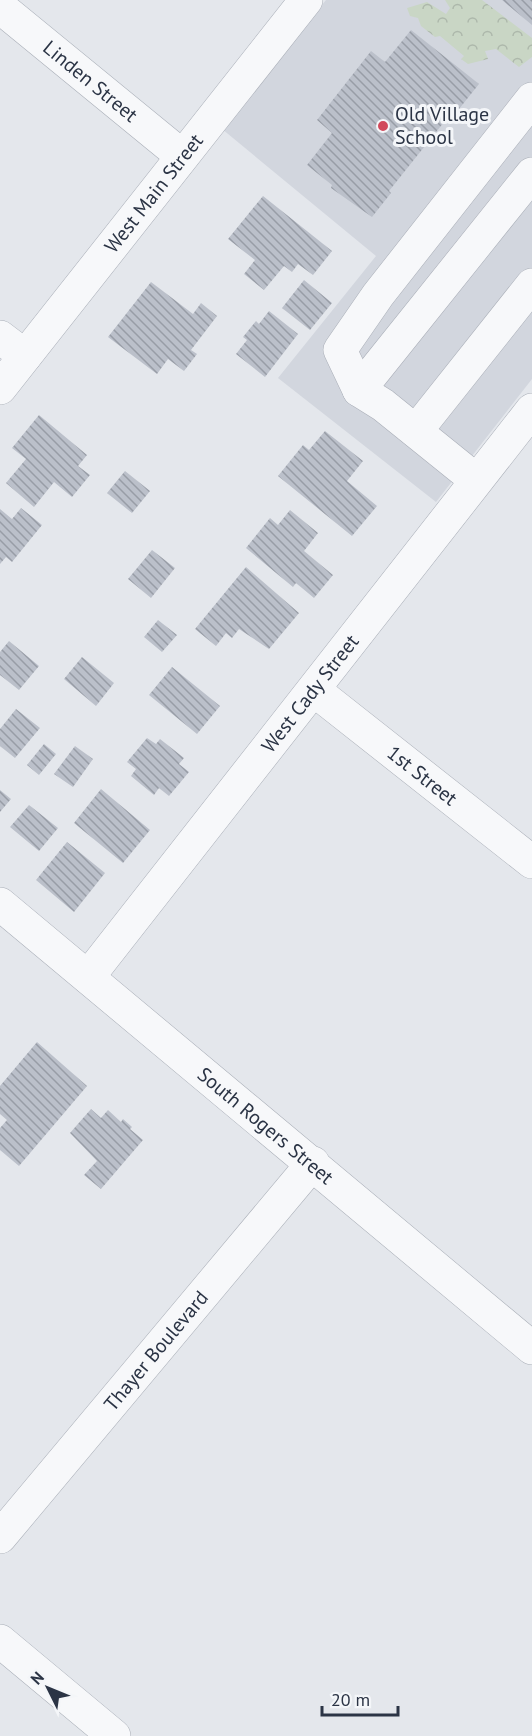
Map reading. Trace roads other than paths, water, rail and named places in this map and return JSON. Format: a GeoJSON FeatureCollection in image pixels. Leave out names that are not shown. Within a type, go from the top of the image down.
{"type":"FeatureCollection","features":[{"type":"Feature","properties":{"kind":"street","name":"West Main Street"},"geometry":{"type":"LineString","coordinates":[[0,388],[12,347],[182,156],[306,0]]}},
{"type":"Feature","properties":{"kind":"street","name":"Linden Street"},"geometry":{"type":"LineString","coordinates":[[0,7],[182,156]]}},
{"type":"Feature","properties":{"kind":"street"},"geometry":{"type":"LineString","coordinates":[[476,480],[416,431],[358,390],[340,350],[378,295],[532,99]]}},
{"type":"Feature","properties":{"kind":"street"},"geometry":{"type":"LineString","coordinates":[[358,390],[532,174]]}},
{"type":"Feature","properties":{"kind":"street"},"geometry":{"type":"LineString","coordinates":[[416,431],[532,285]]}},
{"type":"Feature","properties":{"kind":"street","name":"West Cady Street"},"geometry":{"type":"LineString","coordinates":[[88,976],[532,410]]}},
{"type":"Feature","properties":{"kind":"street","name":"1st Street"},"geometry":{"type":"LineString","coordinates":[[314,690],[532,862]]}},
{"type":"Feature","properties":{"kind":"street","name":"South Rogers Street"},"geometry":{"type":"LineString","coordinates":[[0,904],[532,1348]]}},
{"type":"Feature","properties":{"kind":"street","name":"Thayer Boulevard"},"geometry":{"type":"LineString","coordinates":[[0,1537],[313,1163]]}},
{"type":"Feature","properties":{"kind":"street"},"geometry":{"type":"LineString","coordinates":[[0,1641],[114,1736]]}},
{"type":"Feature","properties":{"kind":"place","name":"Old Village School"},"geometry":{"type":"Point","coordinates":[383,126]}}]}
